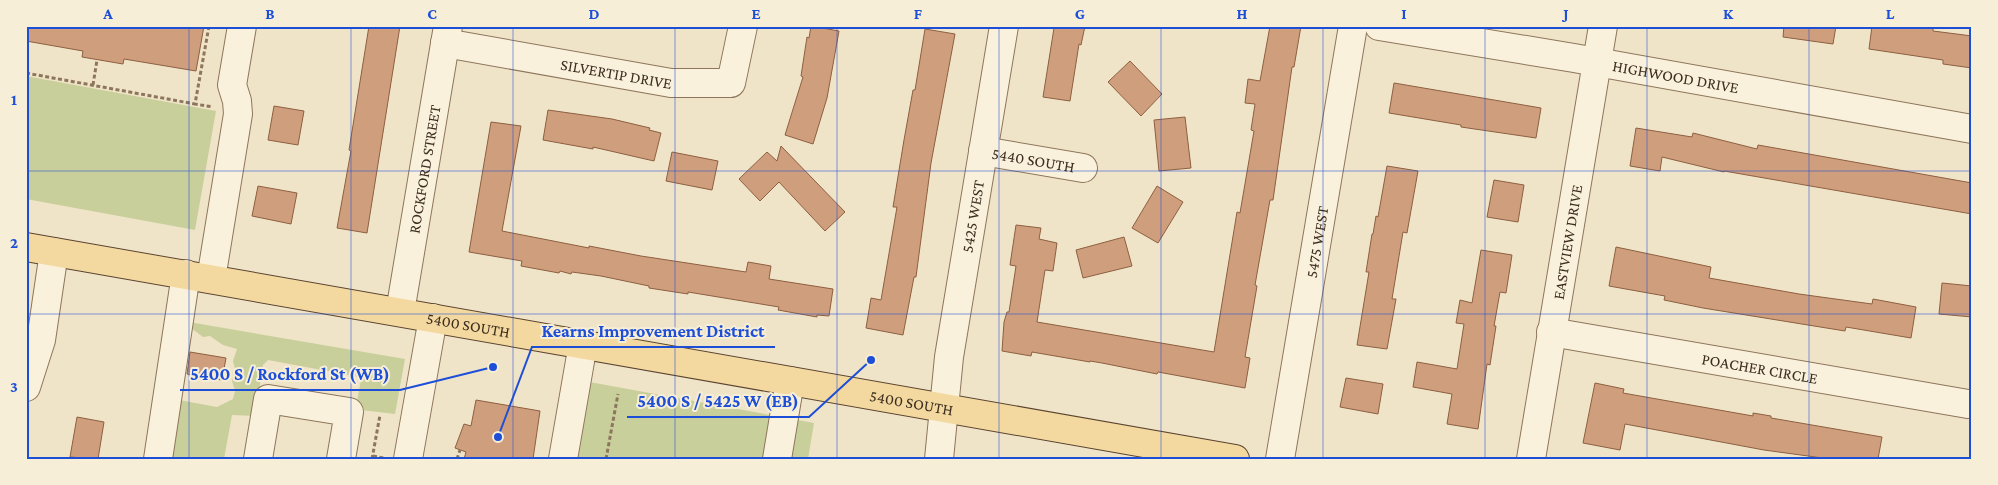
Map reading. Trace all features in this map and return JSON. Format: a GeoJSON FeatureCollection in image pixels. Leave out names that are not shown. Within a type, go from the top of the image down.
{"type":"FeatureCollection","features":[{"type":"Feature","properties":{"kind":"main road","name":"5400 SOUTH"},"geometry":{"type":"LineString","coordinates":[[26,247],[1235,459]]}},
{"type":"Feature","properties":{"kind":"street"},"geometry":{"type":"LineString","coordinates":[[158,459],[238,114],[237,101],[232,85],[242,26]]}},
{"type":"Feature","properties":{"kind":"street","name":"SILVERTIP DRIVE"},"geometry":{"type":"LineString","coordinates":[[446,35],[671,83],[730,83],[743,26]]}},
{"type":"Feature","properties":{"kind":"street","name":"5425 WEST"},"geometry":{"type":"LineString","coordinates":[[940,459],[948,357],[1004,26]]}},
{"type":"Feature","properties":{"kind":"street","name":"5475 WEST"},"geometry":{"type":"LineString","coordinates":[[1280,459],[1353,26]]}},
{"type":"Feature","properties":{"kind":"street","name":"HIGHWOOD DRIVE"},"geometry":{"type":"LineString","coordinates":[[1379,26],[1972,129]]}},
{"type":"Feature","properties":{"kind":"street","name":"EASTVIEW DRIVE"},"geometry":{"type":"LineString","coordinates":[[1530,459],[1603,26]]}},
{"type":"Feature","properties":{"kind":"street","name":"ROCKFORD STREET"},"geometry":{"type":"LineString","coordinates":[[400,312],[446,35]]}},
{"type":"Feature","properties":{"kind":"street","name":"5440 SOUTH"},"geometry":{"type":"LineString","coordinates":[[983,151],[1083,168]]}},
{"type":"Feature","properties":{"kind":"street"},"geometry":{"type":"LineString","coordinates":[[26,387],[41,340],[54,252]]}},
{"type":"Feature","properties":{"kind":"street"},"geometry":{"type":"LineString","coordinates":[[408,459],[433,318]]}},
{"type":"Feature","properties":{"kind":"street","name":"POACHER CIRCLE"},"geometry":{"type":"LineString","coordinates":[[1552,332],[1968,404]]}},
{"type":"Feature","properties":{"kind":"street"},"geometry":{"type":"LineString","coordinates":[[563,459],[583,344]]}},
{"type":"Feature","properties":{"kind":"street"},"geometry":{"type":"LineString","coordinates":[[777,459],[790,381]]}},
{"type":"Feature","properties":{"kind":"street"},"geometry":{"type":"LineString","coordinates":[[258,459],[268,398],[349,412],[341,459]]}},
{"type":"Feature","properties":{"kind":"path"},"geometry":{"type":"LineString","coordinates":[[195,104],[209,26]]}},
{"type":"Feature","properties":{"kind":"path"},"geometry":{"type":"LineString","coordinates":[[93,85],[97,60]]}},
{"type":"Feature","properties":{"kind":"path"},"geometry":{"type":"LineString","coordinates":[[26,73],[216,108],[218,111]]}},
{"type":"Feature","properties":{"kind":"path"},"geometry":{"type":"LineString","coordinates":[[606,459],[618,394]]}},
{"type":"Feature","properties":{"kind":"path"},"geometry":{"type":"LineString","coordinates":[[380,415],[372,457],[385,458]]}},
{"type":"Feature","properties":{"kind":"path"},"geometry":{"type":"LineString","coordinates":[[457,459],[460,450]]}},
{"type":"Feature","properties":{"kind":"green space"},"geometry":{"type":"Polygon","coordinates":[[[26,76],[216,111],[195,230],[26,199],[26,76]]]}},
{"type":"Feature","properties":{"kind":"green space"},"geometry":{"type":"Polygon","coordinates":[[[189,322],[405,359],[395,414],[361,410],[356,406],[361,380],[359,377],[268,360],[263,365],[255,416],[232,415],[224,459],[169,459],[179,400],[217,407],[233,399],[235,391],[232,381],[235,369],[233,361],[237,349],[223,345],[210,336],[203,337],[191,328],[189,322]]]}},
{"type":"Feature","properties":{"kind":"green space"},"geometry":{"type":"Polygon","coordinates":[[[573,379],[814,423],[808,459],[560,459],[573,379]]]}},
{"type":"Feature","properties":{"kind":"building"},"geometry":{"type":"Polygon","coordinates":[[[26,26],[204,26],[196,71],[124,59],[123,64],[82,57],[83,51],[26,41],[26,26]]]}},
{"type":"Feature","properties":{"kind":"building"},"geometry":{"type":"Polygon","coordinates":[[[369,26],[400,26],[367,233],[337,228],[351,151],[349,150],[369,26]]]}},
{"type":"Feature","properties":{"kind":"building"},"geometry":{"type":"Polygon","coordinates":[[[811,26],[839,31],[827,98],[813,144],[785,135],[803,77],[801,76],[807,37],[809,38],[811,26]]]}},
{"type":"Feature","properties":{"kind":"building"},"geometry":{"type":"Polygon","coordinates":[[[1053,26],[1085,26],[1081,45],[1079,44],[1070,101],[1043,97],[1053,26]]]}},
{"type":"Feature","properties":{"kind":"building"},"geometry":{"type":"Polygon","coordinates":[[[1270,26],[1301,26],[1294,67],[1292,67],[1273,200],[1270,200],[1255,285],[1257,286],[1245,357],[1250,358],[1245,388],[1032,352],[1031,356],[1002,351],[1004,322],[1007,312],[1009,312],[1016,266],[1010,265],[1016,225],[1041,228],[1039,239],[1057,243],[1053,271],[1045,270],[1037,322],[1214,352],[1237,212],[1240,213],[1254,131],[1251,130],[1255,104],[1245,103],[1248,79],[1260,81],[1270,26]]]}},
{"type":"Feature","properties":{"kind":"building"},"geometry":{"type":"Polygon","coordinates":[[[1784,26],[1836,26],[1833,44],[1783,37],[1784,26]]]}},
{"type":"Feature","properties":{"kind":"building"},"geometry":{"type":"Polygon","coordinates":[[[1872,26],[1933,26],[1933,31],[1972,36],[1972,68],[1943,64],[1943,60],[1869,49],[1872,26]]]}},
{"type":"Feature","properties":{"kind":"building"},"geometry":{"type":"Polygon","coordinates":[[[925,29],[955,34],[931,163],[916,277],[914,277],[903,335],[866,328],[871,298],[881,300],[897,207],[893,207],[925,29]]]}},
{"type":"Feature","properties":{"kind":"building"},"geometry":{"type":"Polygon","coordinates":[[[1130,61],[1162,94],[1141,116],[1108,82],[1130,61]]]}},
{"type":"Feature","properties":{"kind":"building"},"geometry":{"type":"Polygon","coordinates":[[[1394,83],[1541,108],[1536,138],[1461,127],[1461,125],[1389,113],[1394,83]]]}},
{"type":"Feature","properties":{"kind":"building"},"geometry":{"type":"Polygon","coordinates":[[[274,106],[304,111],[298,145],[268,140],[274,106]]]}},
{"type":"Feature","properties":{"kind":"building"},"geometry":{"type":"Polygon","coordinates":[[[548,110],[612,119],[650,128],[649,130],[661,133],[654,161],[593,147],[593,149],[543,140],[548,110]]]}},
{"type":"Feature","properties":{"kind":"building"},"geometry":{"type":"Polygon","coordinates":[[[1185,117],[1191,168],[1159,171],[1154,120],[1185,117]]]}},
{"type":"Feature","properties":{"kind":"building"},"geometry":{"type":"Polygon","coordinates":[[[491,122],[521,126],[502,231],[589,248],[589,246],[746,272],[748,262],[771,266],[769,279],[833,289],[829,316],[817,315],[817,317],[778,310],[779,307],[688,292],[688,294],[649,288],[649,286],[601,276],[572,272],[571,274],[560,271],[559,273],[521,266],[522,261],[469,252],[491,122]]]}},
{"type":"Feature","properties":{"kind":"building"},"geometry":{"type":"Polygon","coordinates":[[[1636,128],[1692,137],[1693,133],[1757,149],[1758,145],[1972,183],[1972,214],[1724,172],[1662,157],[1660,171],[1630,166],[1636,128]]]}},
{"type":"Feature","properties":{"kind":"building"},"geometry":{"type":"Polygon","coordinates":[[[781,146],[845,212],[825,231],[779,182],[760,201],[739,179],[767,152],[777,161],[781,146]]]}},
{"type":"Feature","properties":{"kind":"building"},"geometry":{"type":"Polygon","coordinates":[[[672,152],[718,161],[712,190],[666,181],[672,152]]]}},
{"type":"Feature","properties":{"kind":"building"},"geometry":{"type":"Polygon","coordinates":[[[1387,166],[1418,171],[1407,233],[1403,232],[1392,299],[1396,299],[1387,349],[1357,345],[1369,272],[1366,272],[1372,234],[1376,216],[1378,217],[1387,166]]]}},
{"type":"Feature","properties":{"kind":"building"},"geometry":{"type":"Polygon","coordinates":[[[1494,180],[1524,185],[1518,222],[1487,217],[1494,180]]]}},
{"type":"Feature","properties":{"kind":"building"},"geometry":{"type":"Polygon","coordinates":[[[258,186],[297,193],[291,224],[252,216],[258,186]]]}},
{"type":"Feature","properties":{"kind":"building"},"geometry":{"type":"Polygon","coordinates":[[[1157,186],[1183,202],[1158,243],[1132,228],[1157,186]]]}},
{"type":"Feature","properties":{"kind":"building"},"geometry":{"type":"Polygon","coordinates":[[[1124,237],[1132,266],[1083,278],[1076,250],[1124,237]]]}},
{"type":"Feature","properties":{"kind":"building"},"geometry":{"type":"Polygon","coordinates":[[[1616,247],[1711,267],[1709,278],[1799,294],[1872,304],[1873,299],[1916,307],[1911,338],[1846,327],[1845,331],[1703,308],[1664,300],[1665,296],[1609,286],[1616,247]]]}},
{"type":"Feature","properties":{"kind":"building"},"geometry":{"type":"Polygon","coordinates":[[[1481,250],[1512,255],[1506,293],[1500,292],[1490,365],[1487,364],[1478,429],[1447,424],[1452,394],[1413,387],[1417,362],[1457,369],[1464,324],[1456,323],[1460,300],[1472,303],[1481,250]]]}},
{"type":"Feature","properties":{"kind":"building"},"geometry":{"type":"Polygon","coordinates":[[[1942,283],[1972,286],[1972,317],[1939,314],[1942,283]]]}},
{"type":"Feature","properties":{"kind":"building"},"geometry":{"type":"Polygon","coordinates":[[[190,352],[226,358],[222,380],[187,374],[190,352]]]}},
{"type":"Feature","properties":{"kind":"building"},"geometry":{"type":"Polygon","coordinates":[[[1346,378],[1383,384],[1378,414],[1340,407],[1346,378]]]}},
{"type":"Feature","properties":{"kind":"building"},"geometry":{"type":"Polygon","coordinates":[[[1595,383],[1624,389],[1623,393],[1753,416],[1753,413],[1771,416],[1771,418],[1882,437],[1878,459],[1830,459],[1764,450],[1625,424],[1620,450],[1583,443],[1595,383]]]}},
{"type":"Feature","properties":{"kind":"building"},"geometry":{"type":"Polygon","coordinates":[[[476,400],[540,411],[533,459],[464,459],[466,452],[455,448],[464,424],[471,426],[476,400]]]}},
{"type":"Feature","properties":{"kind":"building"},"geometry":{"type":"Polygon","coordinates":[[[77,417],[104,422],[98,459],[70,457],[77,417]]]}},
{"type":"Feature","properties":{"kind":"place","name":"5400 S / 5425 W (EB)"},"geometry":{"type":"Point","coordinates":[871,360]}},
{"type":"Feature","properties":{"kind":"place","name":"5400 S / Rockford St (WB)"},"geometry":{"type":"Point","coordinates":[493,367]}},
{"type":"Feature","properties":{"kind":"place","name":"Kearns Improvement District"},"geometry":{"type":"Point","coordinates":[498,437]}}]}
